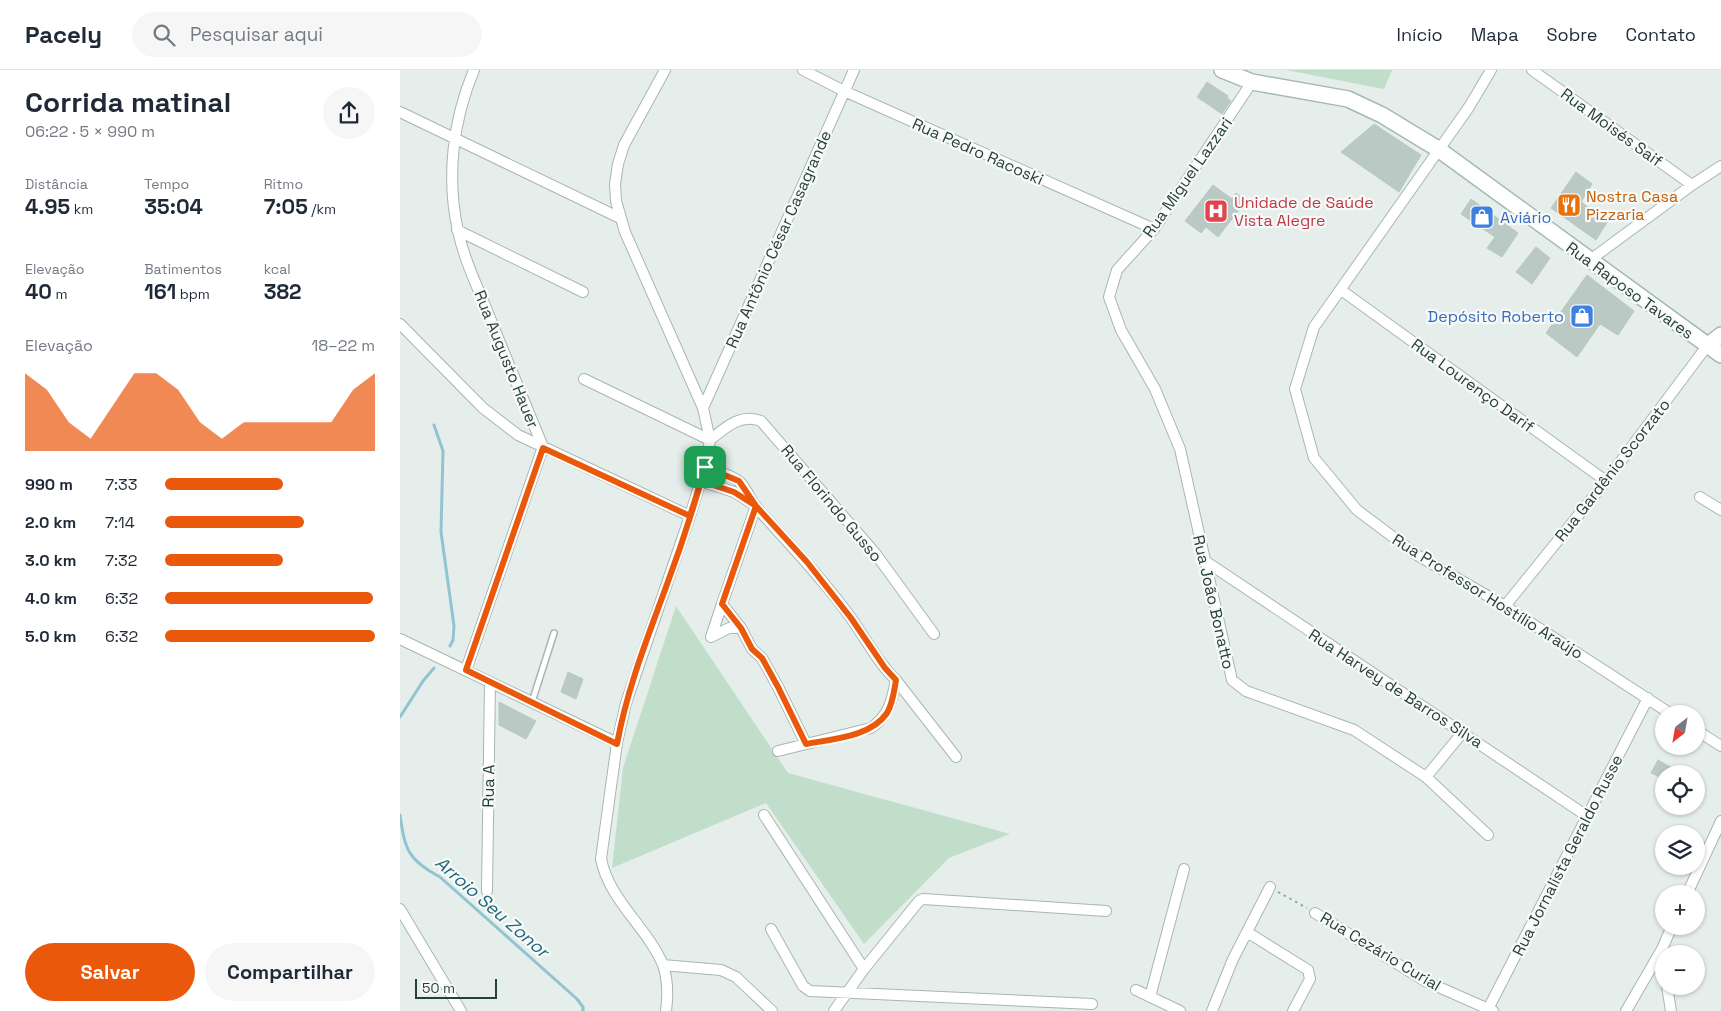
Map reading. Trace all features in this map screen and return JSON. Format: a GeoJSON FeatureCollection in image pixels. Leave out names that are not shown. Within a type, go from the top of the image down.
{"type":"FeatureCollection","features":[{"type":"Feature","properties":{"kind":"main road","name":"Rua Raposo Tavares"},"geometry":{"type":"LineString","coordinates":[[1222,70],[1252,82],[1348,99],[1382,115],[1438,149],[1721,355]]}},
{"type":"Feature","properties":{"kind":"main road","name":"Rua Gardênio Scorzato"},"geometry":{"type":"LineString","coordinates":[[1707,346],[1721,335]]}},
{"type":"Feature","properties":{"kind":"street","name":"Rua Augusto Hauer"},"geometry":{"type":"LineString","coordinates":[[466,670],[543,448],[468,264],[457,230],[453,172],[454,138],[460,110],[474,70]]}},
{"type":"Feature","properties":{"kind":"street"},"geometry":{"type":"LineString","coordinates":[[665,70],[632,128],[618,164],[615,184],[620,218],[703,408],[710,440],[705,467],[690,516],[631,682],[617,744],[601,850],[603,869],[611,887],[663,965],[668,994],[666,1011]]}},
{"type":"Feature","properties":{"kind":"street","name":"Rua Pedro Racoski"},"geometry":{"type":"LineString","coordinates":[[803,70],[844,91],[1154,229]]}},
{"type":"Feature","properties":{"kind":"street","name":"Rua Antônio César Casagrande"},"geometry":{"type":"LineString","coordinates":[[703,408],[854,70]]}},
{"type":"Feature","properties":{"kind":"street","name":"Rua Professor Hostílio Araújo"},"geometry":{"type":"LineString","coordinates":[[1492,70],[1469,106],[1314,328],[1295,389],[1314,458],[1357,510],[1418,555],[1505,606],[1658,705]]}},
{"type":"Feature","properties":{"kind":"street","name":"Rua Moisés Saif"},"geometry":{"type":"LineString","coordinates":[[1532,70],[1692,185]]}},
{"type":"Feature","properties":{"kind":"street","name":"Rua Miguel Lazzari"},"geometry":{"type":"LineString","coordinates":[[1109,297],[1117,270],[1154,229],[1252,82]]}},
{"type":"Feature","properties":{"kind":"street"},"geometry":{"type":"LineString","coordinates":[[400,112],[620,218]]}},
{"type":"Feature","properties":{"kind":"street"},"geometry":{"type":"LineString","coordinates":[[1590,260],[1721,166]]}},
{"type":"Feature","properties":{"kind":"street"},"geometry":{"type":"LineString","coordinates":[[457,230],[583,292]]}},
{"type":"Feature","properties":{"kind":"street","name":"Rua Lourenço Darif"},"geometry":{"type":"LineString","coordinates":[[1341,290],[1606,481]]}},
{"type":"Feature","properties":{"kind":"street","name":"Rua João Bonatto"},"geometry":{"type":"LineString","coordinates":[[1109,297],[1120,330],[1155,390],[1180,449],[1232,680],[1246,691],[1354,730],[1426,777],[1488,835]]}},
{"type":"Feature","properties":{"kind":"street"},"geometry":{"type":"LineString","coordinates":[[400,324],[483,408],[518,435],[690,516]]}},
{"type":"Feature","properties":{"kind":"street","name":"Rua Gardênio Scorzato"},"geometry":{"type":"LineString","coordinates":[[1505,606],[1606,481],[1707,346]]}},
{"type":"Feature","properties":{"kind":"street"},"geometry":{"type":"LineString","coordinates":[[584,379],[710,440]]}},
{"type":"Feature","properties":{"kind":"street","name":"Rua Florindo Gusso"},"geometry":{"type":"LineString","coordinates":[[710,440],[726,427],[744,419],[756,420],[764,424],[875,553],[934,634]]}},
{"type":"Feature","properties":{"kind":"street"},"geometry":{"type":"LineString","coordinates":[[705,467],[739,481],[756,506],[817,574],[851,618],[885,668],[956,757]]}},
{"type":"Feature","properties":{"kind":"street"},"geometry":{"type":"LineString","coordinates":[[701,481],[734,492],[756,506]]}},
{"type":"Feature","properties":{"kind":"street"},"geometry":{"type":"LineString","coordinates":[[1700,497],[1721,510]]}},
{"type":"Feature","properties":{"kind":"street"},"geometry":{"type":"LineString","coordinates":[[741,628],[729,628],[711,637],[756,506]]}},
{"type":"Feature","properties":{"kind":"street","name":"Rua Harvey de Barros Silva"},"geometry":{"type":"LineString","coordinates":[[1205,560],[1587,816]]}},
{"type":"Feature","properties":{"kind":"street"},"geometry":{"type":"LineString","coordinates":[[722,604],[741,628],[752,649],[762,658],[806,744]]}},
{"type":"Feature","properties":{"kind":"street"},"geometry":{"type":"LineString","coordinates":[[400,638],[617,744]]}},
{"type":"Feature","properties":{"kind":"street"},"geometry":{"type":"LineString","coordinates":[[778,751],[871,728],[888,712],[896,680]]}},
{"type":"Feature","properties":{"kind":"street","name":"Rua A"},"geometry":{"type":"LineString","coordinates":[[487,891],[490,682]]}},
{"type":"Feature","properties":{"kind":"street","name":"Rua Jornalista Geraldo Russe"},"geometry":{"type":"LineString","coordinates":[[1490,1010],[1648,698]]}},
{"type":"Feature","properties":{"kind":"street"},"geometry":{"type":"LineString","coordinates":[[1426,777],[1463,732]]}},
{"type":"Feature","properties":{"kind":"street"},"geometry":{"type":"LineString","coordinates":[[1705,736],[1721,746]]}},
{"type":"Feature","properties":{"kind":"street"},"geometry":{"type":"LineString","coordinates":[[764,815],[864,969]]}},
{"type":"Feature","properties":{"kind":"street"},"geometry":{"type":"LineString","coordinates":[[1691,885],[1721,821]]}},
{"type":"Feature","properties":{"kind":"street"},"geometry":{"type":"LineString","coordinates":[[1150,997],[1184,868]]}},
{"type":"Feature","properties":{"kind":"street"},"geometry":{"type":"LineString","coordinates":[[1212,1011],[1233,959],[1270,887]]}},
{"type":"Feature","properties":{"kind":"street"},"geometry":{"type":"LineString","coordinates":[[834,1011],[864,969],[919,901],[923,899],[1106,911]]}},
{"type":"Feature","properties":{"kind":"street"},"geometry":{"type":"LineString","coordinates":[[400,909],[461,1011]]}},
{"type":"Feature","properties":{"kind":"street","name":"Rua Cezário Curial"},"geometry":{"type":"LineString","coordinates":[[1315,913],[1425,981],[1490,1010]]}},
{"type":"Feature","properties":{"kind":"street"},"geometry":{"type":"LineString","coordinates":[[771,929],[803,986],[810,991],[1092,1004]]}},
{"type":"Feature","properties":{"kind":"street"},"geometry":{"type":"LineString","coordinates":[[1247,932],[1308,970],[1310,978],[1293,1011]]}},
{"type":"Feature","properties":{"kind":"street"},"geometry":{"type":"LineString","coordinates":[[1626,1011],[1655,961]]}},
{"type":"Feature","properties":{"kind":"street"},"geometry":{"type":"LineString","coordinates":[[663,965],[721,970],[736,977],[772,1011]]}},
{"type":"Feature","properties":{"kind":"street"},"geometry":{"type":"LineString","coordinates":[[1136,990],[1180,1011]]}},
{"type":"Feature","properties":{"kind":"street"},"geometry":{"type":"LineString","coordinates":[[1668,995],[1671,1011]]}},
{"type":"Feature","properties":{"kind":"lane"},"geometry":{"type":"LineString","coordinates":[[532,702],[554,633]]}},
{"type":"Feature","properties":{"kind":"path","name":"Rua Cezário Curial"},"geometry":{"type":"LineString","coordinates":[[1270,887],[1315,913]]}},
{"type":"Feature","properties":{"kind":"green space"},"geometry":{"type":"Polygon","coordinates":[[[1286,70],[1392,70],[1384,89],[1286,70]]]}},
{"type":"Feature","properties":{"kind":"green space"},"geometry":{"type":"Polygon","coordinates":[[[676,606],[788,773],[1010,834],[949,858],[864,944],[766,803],[612,868],[623,768],[676,606]]]}},
{"type":"Feature","properties":{"kind":"building"},"geometry":{"type":"Polygon","coordinates":[[[1207,82],[1228,96],[1227,98],[1231,101],[1222,114],[1197,97],[1207,82]]]}},
{"type":"Feature","properties":{"kind":"building"},"geometry":{"type":"Polygon","coordinates":[[[1374,124],[1421,155],[1399,192],[1341,152],[1374,124]]]}},
{"type":"Feature","properties":{"kind":"building","name":"Nostra Casa Pizzaria"},"geometry":{"type":"Polygon","coordinates":[[[1576,172],[1592,184],[1581,202],[1608,221],[1596,240],[1551,208],[1576,172]]]}},
{"type":"Feature","properties":{"kind":"building","name":"Unidade de Saúde Vista Alegre"},"geometry":{"type":"Polygon","coordinates":[[[1213,185],[1232,199],[1236,193],[1246,201],[1218,237],[1206,227],[1201,233],[1185,221],[1213,185]]]}},
{"type":"Feature","properties":{"kind":"building"},"geometry":{"type":"Polygon","coordinates":[[[1471,199],[1518,233],[1502,257],[1487,248],[1495,237],[1461,214],[1471,199]]]}},
{"type":"Feature","properties":{"kind":"building"},"geometry":{"type":"Polygon","coordinates":[[[1536,247],[1550,258],[1532,284],[1516,272],[1536,247]]]}},
{"type":"Feature","properties":{"kind":"building","name":"Depósito Roberto"},"geometry":{"type":"Polygon","coordinates":[[[1587,275],[1634,311],[1618,335],[1600,324],[1577,357],[1546,333],[1587,275]]]}},
{"type":"Feature","properties":{"kind":"building"},"geometry":{"type":"Polygon","coordinates":[[[568,672],[583,679],[576,699],[561,692],[568,672]]]}},
{"type":"Feature","properties":{"kind":"building"},"geometry":{"type":"Polygon","coordinates":[[[499,702],[536,721],[526,739],[499,725],[499,702]]]}},
{"type":"Feature","properties":{"kind":"building"},"geometry":{"type":"Polygon","coordinates":[[[1658,760],[1667,765],[1655,765],[1658,760]]]}},
{"type":"Feature","properties":{"kind":"building"},"geometry":{"type":"Polygon","coordinates":[[[1655,766],[1655,775],[1651,773],[1655,766]]]}},
{"type":"Feature","properties":{"kind":"waterway","name":"Arroio Seu Zonor"},"geometry":{"type":"LineString","coordinates":[[434,425],[443,451],[441,532],[454,626],[453,640],[450,646]]}},
{"type":"Feature","properties":{"kind":"waterway","name":"Arroio Seu Zonor"},"geometry":{"type":"LineString","coordinates":[[400,717],[423,681],[434,668]]}},
{"type":"Feature","properties":{"kind":"waterway","name":"Arroio Seu Zonor"},"geometry":{"type":"LineString","coordinates":[[400,815],[406,846],[415,859],[429,871],[440,877],[577,999],[583,1007],[583,1011]]}},
{"type":"Feature","properties":{"kind":"place","name":"Nostra Casa Pizzaria"},"geometry":{"type":"Point","coordinates":[1569,205]}},
{"type":"Feature","properties":{"kind":"place","name":"Unidade de Saúde Vista Alegre"},"geometry":{"type":"Point","coordinates":[1216,211]}},
{"type":"Feature","properties":{"kind":"place","name":"Aviário"},"geometry":{"type":"Point","coordinates":[1482,217]}},
{"type":"Feature","properties":{"kind":"place","name":"Depósito Roberto"},"geometry":{"type":"Point","coordinates":[1582,316]}},
{"type":"Feature","properties":{"kind":"route"},"geometry":{"type":"LineString","coordinates":[[705,467],[690,516],[667,586],[631,682],[617,744],[466,670],[543,448],[690,516],[701,481],[734,492],[756,506],[807,562],[851,618],[885,668],[896,680],[892,702],[888,712],[880,721],[871,728],[861,732],[806,744],[762,658],[752,649],[741,628],[722,604],[756,506],[739,481],[705,467]]}}]}
